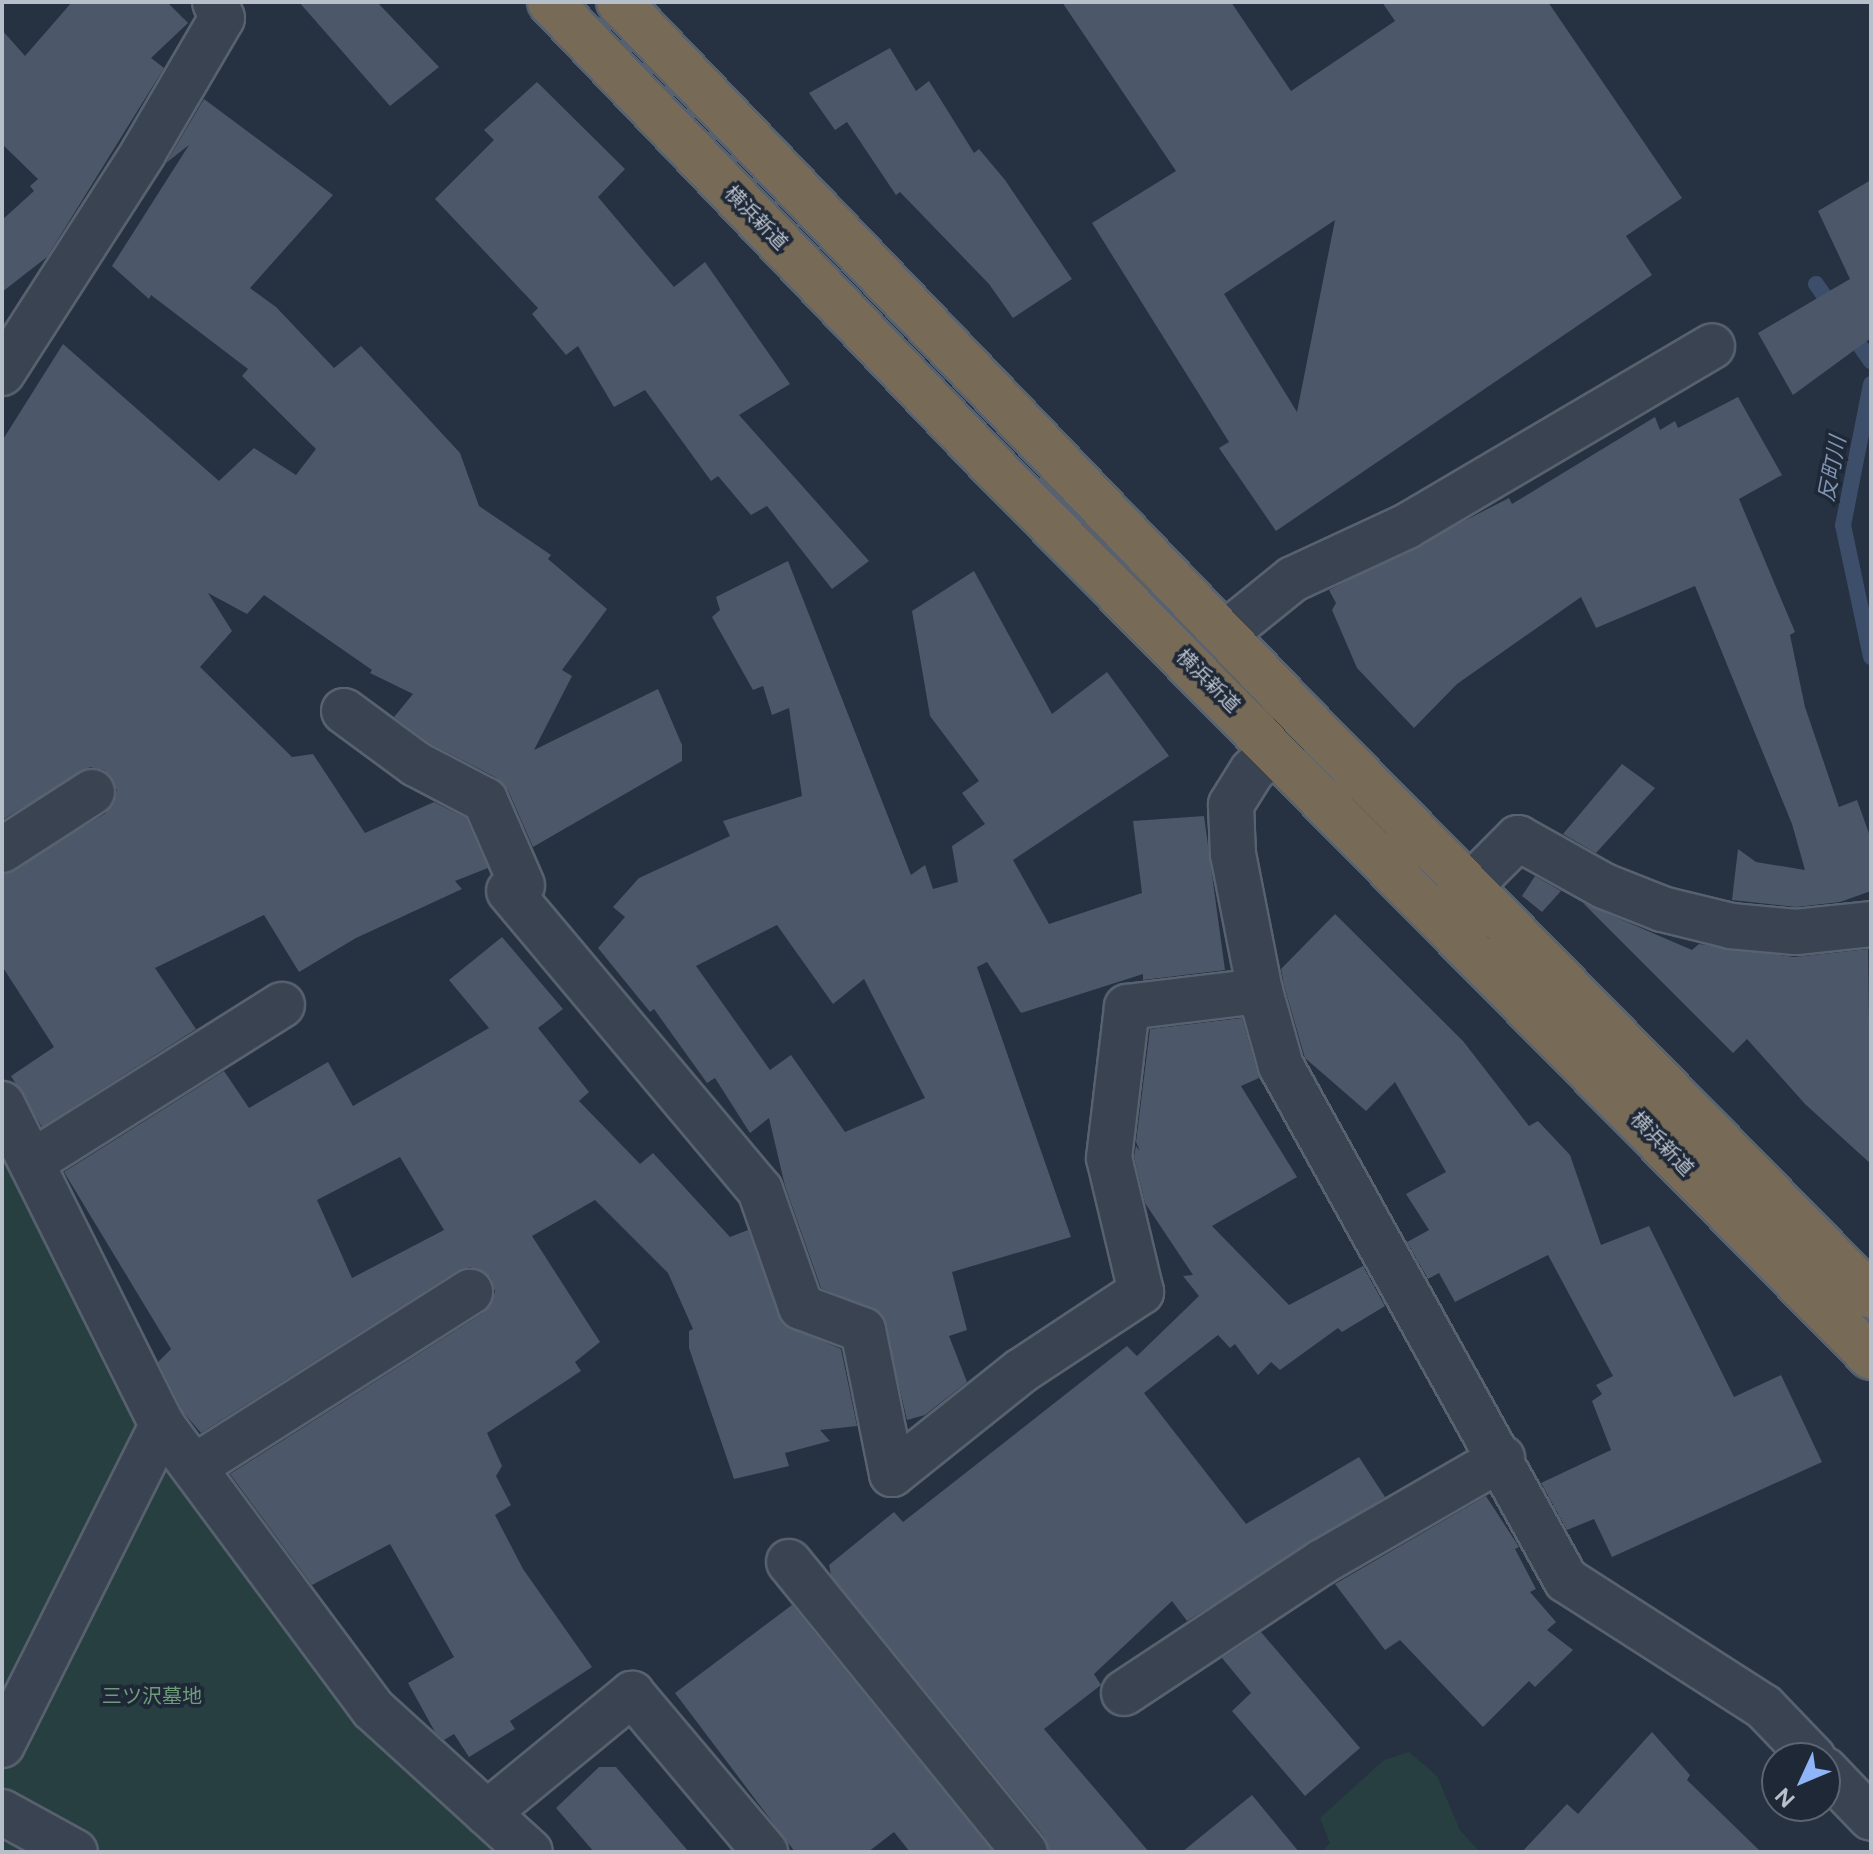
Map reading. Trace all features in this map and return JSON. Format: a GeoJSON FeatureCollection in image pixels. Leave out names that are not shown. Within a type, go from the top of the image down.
{"type":"FeatureCollection","features":[{"type":"Feature","properties":{"kind":"highway","name":"横浜新道"},"geometry":{"type":"LineString","coordinates":[[550,2],[990,463],[1290,734],[1470,886],[1871,1296]]}},
{"type":"Feature","properties":{"kind":"highway","name":"横浜新道"},"geometry":{"type":"LineString","coordinates":[[619,2],[1226,633],[1290,734],[1871,1357]]}},
{"type":"Feature","properties":{"kind":"street"},"geometry":{"type":"LineString","coordinates":[[2,373],[143,153],[222,18],[215,2]]}},
{"type":"Feature","properties":{"kind":"street"},"geometry":{"type":"LineString","coordinates":[[1226,633],[1293,579],[1421,519],[1712,346]]}},
{"type":"Feature","properties":{"kind":"street"},"geometry":{"type":"LineString","coordinates":[[344,711],[416,764],[485,800],[516,888],[760,1190],[801,1307],[863,1330],[892,1474],[1021,1371],[1141,1292],[1109,1158],[1127,1007],[1260,991]]}},
{"type":"Feature","properties":{"kind":"street"},"geometry":{"type":"LineString","coordinates":[[1290,734],[1252,771],[1231,805],[1233,854],[1260,991],[1281,1066],[1502,1458],[1566,1580],[1764,1707],[1798,1742]]}},
{"type":"Feature","properties":{"kind":"street"},"geometry":{"type":"LineString","coordinates":[[2,850],[92,792]]}},
{"type":"Feature","properties":{"kind":"street"},"geometry":{"type":"LineString","coordinates":[[1470,886],[1518,838],[1604,886],[1662,909],[1731,926],[1796,932],[1871,924]]}},
{"type":"Feature","properties":{"kind":"street"},"geometry":{"type":"LineString","coordinates":[[34,1161],[282,1005]]}},
{"type":"Feature","properties":{"kind":"street"},"geometry":{"type":"LineString","coordinates":[[2,1104],[34,1161],[162,1425],[373,1709],[530,1852]]}},
{"type":"Feature","properties":{"kind":"street"},"geometry":{"type":"LineString","coordinates":[[194,1467],[470,1292]]}},
{"type":"Feature","properties":{"kind":"street"},"geometry":{"type":"LineString","coordinates":[[2,1745],[162,1425]]}},
{"type":"Feature","properties":{"kind":"street"},"geometry":{"type":"LineString","coordinates":[[1124,1693],[1322,1562],[1502,1458]]}},
{"type":"Feature","properties":{"kind":"street"},"geometry":{"type":"LineString","coordinates":[[789,1562],[1025,1852]]}},
{"type":"Feature","properties":{"kind":"street"},"geometry":{"type":"LineString","coordinates":[[487,1813],[632,1694],[765,1852]]}},
{"type":"Feature","properties":{"kind":"street"},"geometry":{"type":"LineString","coordinates":[[1841,1787],[1871,1818]]}},
{"type":"Feature","properties":{"kind":"street"},"geometry":{"type":"LineString","coordinates":[[2,1812],[75,1852]]}},
{"type":"Feature","properties":{"kind":"green space","name":"三ツ沢墓地"},"geometry":{"type":"Polygon","coordinates":[[[2,1147],[146,1435],[515,1852],[2,1852],[2,1147]]]}},
{"type":"Feature","properties":{"kind":"green space"},"geometry":{"type":"Polygon","coordinates":[[[1409,1752],[1437,1776],[1460,1830],[1480,1852],[1322,1852],[1330,1843],[1320,1818],[1384,1760],[1409,1752]]]}},
{"type":"Feature","properties":{"kind":"building"},"geometry":{"type":"Polygon","coordinates":[[[72,2],[167,2],[188,23],[151,58],[164,68],[47,257],[2,292],[2,220],[34,191],[30,186],[38,179],[2,144],[2,30],[25,56],[72,2]]]}},
{"type":"Feature","properties":{"kind":"building"},"geometry":{"type":"Polygon","coordinates":[[[299,2],[377,2],[439,67],[390,106],[299,2]]]}},
{"type":"Feature","properties":{"kind":"building"},"geometry":{"type":"Polygon","coordinates":[[[1062,2],[1231,2],[1291,91],[1395,21],[1382,2],[1548,2],[1682,198],[1626,236],[1652,275],[1276,531],[1219,448],[1229,442],[1092,223],[1176,171],[1062,2]],[[1335,220],[1224,294],[1297,412],[1335,220]]]}},
{"type":"Feature","properties":{"kind":"building"},"geometry":{"type":"Polygon","coordinates":[[[890,48],[916,91],[929,81],[974,153],[979,149],[1005,180],[1072,279],[1013,318],[989,284],[900,192],[896,195],[847,122],[835,130],[809,93],[890,48]]]}},
{"type":"Feature","properties":{"kind":"building"},"geometry":{"type":"Polygon","coordinates":[[[537,82],[625,169],[598,197],[674,287],[705,262],[790,384],[739,415],[869,561],[832,589],[767,506],[751,515],[718,476],[711,481],[645,390],[614,407],[578,346],[566,355],[532,314],[538,308],[435,199],[494,140],[484,130],[537,82]]]}},
{"type":"Feature","properties":{"kind":"building"},"geometry":{"type":"Polygon","coordinates":[[[204,99],[333,195],[250,288],[276,307],[334,368],[361,346],[460,453],[479,506],[551,555],[548,559],[607,609],[562,670],[572,676],[534,750],[658,689],[682,745],[682,761],[533,847],[508,790],[497,778],[429,743],[394,717],[413,694],[370,673],[372,670],[264,595],[247,614],[208,593],[232,631],[200,667],[292,757],[313,754],[365,833],[434,802],[466,818],[488,868],[455,881],[462,889],[356,938],[299,972],[264,915],[155,968],[196,1029],[42,1127],[11,1076],[54,1047],[2,966],[2,875],[106,813],[117,790],[104,770],[90,767],[2,820],[2,441],[63,344],[219,481],[254,448],[296,475],[316,449],[242,376],[248,369],[151,295],[149,299],[112,266],[189,145],[166,163],[204,99]]]}},
{"type":"Feature","properties":{"kind":"building"},"geometry":{"type":"Polygon","coordinates":[[[1871,180],[1871,338],[1793,395],[1758,333],[1850,279],[1818,211],[1871,180]]]}},
{"type":"Feature","properties":{"kind":"building"},"geometry":{"type":"Polygon","coordinates":[[[1738,397],[1782,475],[1739,499],[1795,632],[1790,635],[1805,707],[1839,807],[1857,800],[1871,839],[1871,891],[1840,902],[1796,907],[1732,900],[1738,849],[1756,862],[1805,870],[1792,824],[1695,586],[1596,628],[1581,597],[1457,684],[1414,728],[1357,668],[1332,610],[1336,603],[1329,590],[1509,498],[1512,504],[1655,417],[1660,430],[1675,421],[1678,428],[1738,397]]]}},
{"type":"Feature","properties":{"kind":"building"},"geometry":{"type":"Polygon","coordinates":[[[788,561],[911,875],[925,865],[933,889],[958,882],[952,846],[985,824],[962,793],[979,781],[930,716],[912,611],[974,571],[1052,714],[1107,672],[1169,756],[1013,860],[1049,924],[1142,893],[1133,821],[1204,816],[1225,970],[1143,980],[1143,974],[1021,1013],[987,962],[977,967],[1071,1237],[952,1272],[967,1330],[949,1336],[967,1382],[925,1415],[907,1420],[882,1314],[821,1288],[785,1186],[769,1118],[750,1133],[715,1078],[707,1083],[654,1009],[650,1012],[598,948],[625,917],[613,907],[639,878],[730,836],[723,821],[802,796],[789,708],[772,715],[763,686],[753,690],[712,617],[720,610],[716,597],[788,561]],[[777,925],[696,966],[770,1070],[791,1055],[845,1132],[925,1098],[864,979],[833,1004],[777,925]]]}},
{"type":"Feature","properties":{"kind":"building"},"geometry":{"type":"Polygon","coordinates":[[[1622,764],[1655,788],[1596,853],[1563,834],[1622,764]]]}},
{"type":"Feature","properties":{"kind":"building"},"geometry":{"type":"Polygon","coordinates":[[[1535,876],[1561,891],[1542,912],[1522,896],[1535,876]]]}},
{"type":"Feature","properties":{"kind":"building"},"geometry":{"type":"Polygon","coordinates":[[[1583,903],[1692,950],[1699,944],[1794,957],[1868,949],[1871,1164],[1805,1104],[1747,1039],[1733,1053],[1583,903]]]}},
{"type":"Feature","properties":{"kind":"building"},"geometry":{"type":"Polygon","coordinates":[[[1335,914],[1463,1041],[1529,1126],[1538,1121],[1570,1155],[1601,1245],[1649,1226],[1734,1397],[1781,1375],[1822,1462],[1612,1557],[1594,1519],[1567,1530],[1541,1483],[1611,1450],[1592,1401],[1602,1394],[1596,1385],[1613,1376],[1548,1255],[1455,1302],[1439,1273],[1428,1279],[1407,1242],[1429,1230],[1406,1194],[1446,1172],[1395,1082],[1366,1111],[1305,1058],[1284,985],[1281,969],[1335,914]]]}},
{"type":"Feature","properties":{"kind":"building"},"geometry":{"type":"Polygon","coordinates":[[[502,937],[563,1009],[538,1028],[589,1092],[579,1101],[640,1164],[653,1153],[730,1237],[748,1230],[783,1324],[841,1349],[857,1426],[820,1430],[830,1441],[785,1453],[789,1466],[734,1479],[689,1348],[689,1331],[693,1329],[668,1273],[595,1200],[532,1236],[600,1342],[575,1362],[581,1371],[487,1433],[502,1466],[496,1476],[511,1505],[495,1515],[523,1569],[592,1667],[510,1721],[515,1729],[469,1757],[454,1734],[444,1740],[435,1732],[408,1683],[454,1657],[390,1544],[312,1585],[230,1474],[483,1313],[495,1292],[491,1278],[470,1267],[457,1271],[201,1433],[183,1412],[158,1362],[171,1349],[64,1172],[224,1071],[249,1108],[328,1062],[353,1106],[489,1028],[449,980],[502,937]],[[400,1157],[317,1200],[352,1278],[444,1230],[400,1157]]]}},
{"type":"Feature","properties":{"kind":"building"},"geometry":{"type":"Polygon","coordinates":[[[1242,1018],[1259,1078],[1241,1086],[1297,1177],[1212,1226],[1289,1305],[1363,1266],[1385,1306],[1342,1332],[1338,1328],[1280,1370],[1271,1362],[1258,1375],[1235,1344],[1230,1348],[1218,1335],[1144,1393],[1246,1524],[1359,1457],[1385,1497],[1187,1621],[1172,1601],[1094,1674],[1101,1685],[1044,1729],[1149,1852],[1049,1852],[1044,1836],[831,1575],[829,1565],[894,1512],[903,1522],[1127,1346],[1137,1356],[1199,1296],[1183,1276],[1193,1275],[1145,1203],[1134,1157],[1136,1146],[1140,1151],[1136,1142],[1150,1029],[1242,1018]]]}},
{"type":"Feature","properties":{"kind":"building"},"geometry":{"type":"Polygon","coordinates":[[[1486,1496],[1519,1547],[1515,1549],[1536,1589],[1530,1592],[1556,1622],[1547,1630],[1573,1650],[1535,1687],[1529,1681],[1483,1727],[1400,1640],[1385,1650],[1335,1584],[1486,1496]]]}},
{"type":"Feature","properties":{"kind":"building"},"geometry":{"type":"Polygon","coordinates":[[[792,1605],[993,1852],[910,1852],[894,1832],[868,1852],[795,1852],[675,1693],[792,1605]]]}},
{"type":"Feature","properties":{"kind":"building"},"geometry":{"type":"Polygon","coordinates":[[[1261,1632],[1360,1748],[1305,1796],[1232,1711],[1251,1693],[1222,1658],[1261,1632]]]}},
{"type":"Feature","properties":{"kind":"building"},"geometry":{"type":"Polygon","coordinates":[[[1652,1732],[1690,1775],[1687,1780],[1761,1852],[1522,1852],[1567,1804],[1578,1814],[1652,1732]]]}},
{"type":"Feature","properties":{"kind":"building"},"geometry":{"type":"Polygon","coordinates":[[[599,1767],[616,1767],[689,1852],[594,1852],[556,1808],[599,1767]]]}},
{"type":"Feature","properties":{"kind":"building"},"geometry":{"type":"Polygon","coordinates":[[[1252,1795],[1299,1852],[1182,1852],[1252,1795]]]}},
{"type":"Feature","properties":{"kind":"waterway","name":"反町川"},"geometry":{"type":"LineString","coordinates":[[1816,284],[1835,311]]}},
{"type":"Feature","properties":{"kind":"waterway","name":"反町川"},"geometry":{"type":"LineString","coordinates":[[1849,330],[1871,361]]}},
{"type":"Feature","properties":{"kind":"waterway","name":"反町川"},"geometry":{"type":"LineString","coordinates":[[1871,384],[1843,525],[1871,657]]}}]}
